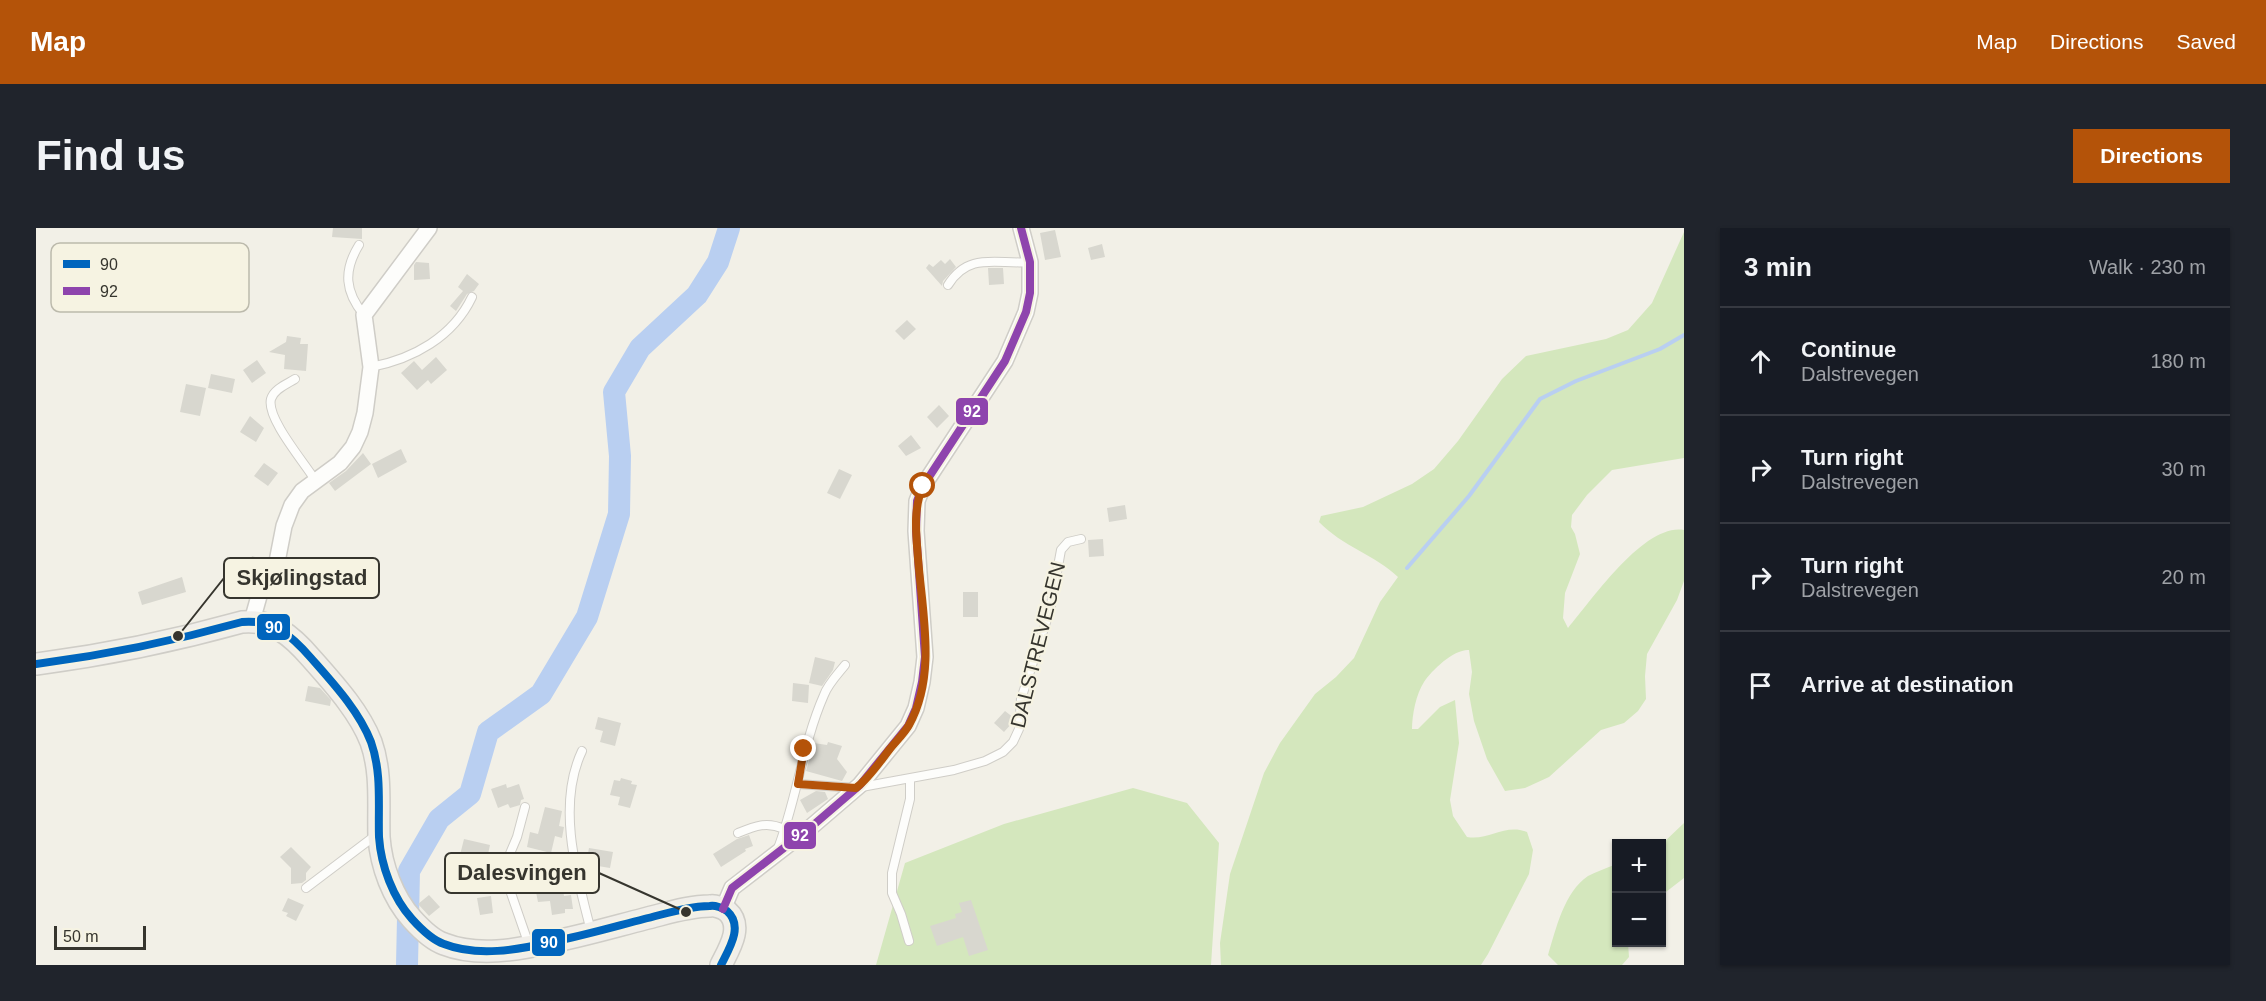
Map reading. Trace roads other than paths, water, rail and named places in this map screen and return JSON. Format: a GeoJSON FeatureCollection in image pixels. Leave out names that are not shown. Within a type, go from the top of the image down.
{"type":"FeatureCollection","features":[{"type":"Feature","properties":{"kind":"main road"},"geometry":{"type":"LineString","coordinates":[[36,664],[131,650],[252,621],[272,625],[285,632],[300,645],[340,692],[371,742],[379,772],[381,852],[389,881],[403,908],[423,931],[441,943],[469,951],[501,950],[529,946],[690,908],[713,905],[728,912],[734,922],[735,932],[721,965]]}},
{"type":"Feature","properties":{"kind":"street"},"geometry":{"type":"LineString","coordinates":[[252,621],[260,596],[276,567],[284,526],[292,505],[302,491],[340,463],[353,447],[360,432],[371,367],[364,315],[429,228]]}},
{"type":"Feature","properties":{"kind":"street"},"geometry":{"type":"LineString","coordinates":[[723,909],[732,888],[811,827],[856,788],[908,726],[916,708],[925,657],[916,531],[917,501],[923,486],[1005,361],[1026,312],[1030,293],[1030,262],[1021,228]]}},
{"type":"Feature","properties":{"kind":"lane"},"geometry":{"type":"LineString","coordinates":[[359,245],[348,266],[348,281],[352,297],[364,315]]}},
{"type":"Feature","properties":{"kind":"lane"},"geometry":{"type":"LineString","coordinates":[[948,285],[961,269],[978,262],[1030,262]]}},
{"type":"Feature","properties":{"kind":"lane"},"geometry":{"type":"LineString","coordinates":[[371,367],[403,358],[431,344],[465,310],[472,297]]}},
{"type":"Feature","properties":{"kind":"lane"},"geometry":{"type":"LineString","coordinates":[[295,379],[274,393],[270,400],[271,414],[315,480]]}},
{"type":"Feature","properties":{"kind":"lane","name":"DALSTREVEGEN"},"geometry":{"type":"LineString","coordinates":[[798,784],[856,788],[910,779],[985,761],[1003,752],[1013,742],[1019,729],[1021,699],[1050,610],[1061,550],[1068,542],[1082,539]]}},
{"type":"Feature","properties":{"kind":"lane"},"geometry":{"type":"LineString","coordinates":[[776,852],[798,784],[804,749],[823,695],[845,664]]}},
{"type":"Feature","properties":{"kind":"lane"},"geometry":{"type":"LineString","coordinates":[[582,751],[574,780],[571,838],[575,868],[591,932]]}},
{"type":"Feature","properties":{"kind":"lane"},"geometry":{"type":"LineString","coordinates":[[909,941],[892,893],[892,873],[910,799],[910,779]]}},
{"type":"Feature","properties":{"kind":"lane"},"geometry":{"type":"LineString","coordinates":[[525,807],[520,828],[503,870],[529,946]]}},
{"type":"Feature","properties":{"kind":"lane"},"geometry":{"type":"LineString","coordinates":[[738,833],[766,824],[774,824],[784,829]]}},
{"type":"Feature","properties":{"kind":"lane"},"geometry":{"type":"LineString","coordinates":[[306,888],[379,832]]}},
{"type":"Feature","properties":{"kind":"waterway"},"geometry":{"type":"LineString","coordinates":[[407,965],[409,871],[439,819],[470,794],[488,732],[541,694],[587,617],[619,514],[620,456],[614,392],[640,348],[697,295],[718,262],[729,228]]}},
{"type":"Feature","properties":{"kind":"waterway"},"geometry":{"type":"LineString","coordinates":[[1407,568],[1469,496],[1540,399],[1576,381],[1660,349],[1684,335]]}},
{"type":"Feature","properties":{"kind":"place","name":"Skjølingstad"},"geometry":{"type":"Point","coordinates":[178,636]}},
{"type":"Feature","properties":{"kind":"place","name":"Dalesvingen"},"geometry":{"type":"Point","coordinates":[686,912]}}]}
